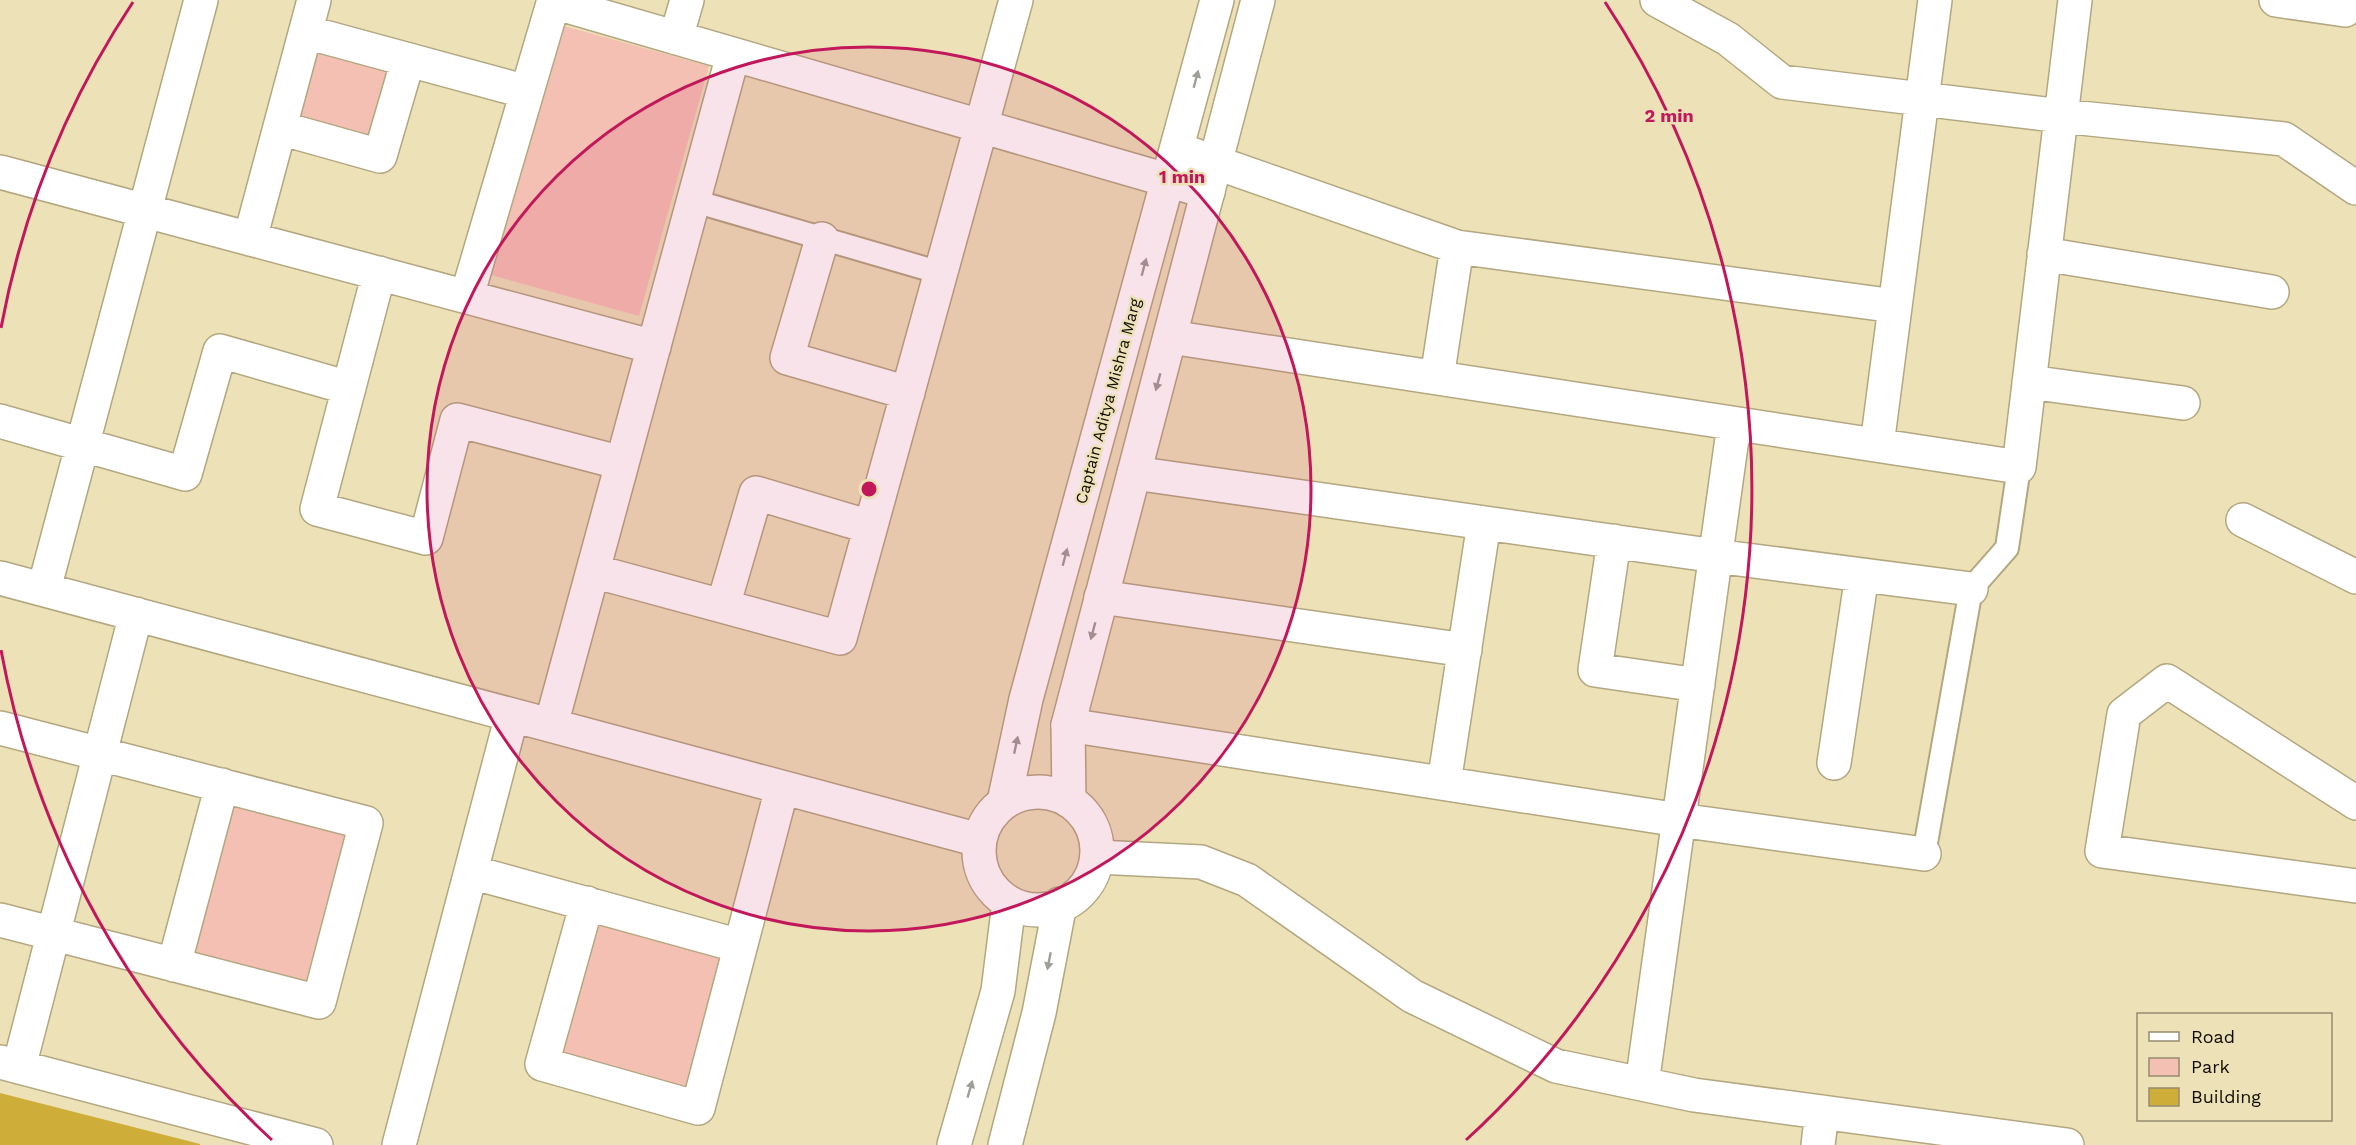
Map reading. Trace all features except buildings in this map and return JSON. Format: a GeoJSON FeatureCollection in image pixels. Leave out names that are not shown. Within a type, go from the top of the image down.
{"type":"FeatureCollection","features":[{"type":"Feature","properties":{"kind":"street"},"geometry":{"type":"LineString","coordinates":[[44,590],[201,0]]}},
{"type":"Feature","properties":{"kind":"street"},"geometry":{"type":"LineString","coordinates":[[250,239],[314,0]]}},
{"type":"Feature","properties":{"kind":"street"},"geometry":{"type":"LineString","coordinates":[[676,38],[687,0]]}},
{"type":"Feature","properties":{"kind":"street"},"geometry":{"type":"LineString","coordinates":[[593,570],[840,638],[1016,0]]}},
{"type":"Feature","properties":{"kind":"street","name":"Captain Aditya Mishra Marg"},"geometry":{"type":"LineString","coordinates":[[1004,802],[1026,699],[1217,0]]}},
{"type":"Feature","properties":{"kind":"street"},"geometry":{"type":"LineString","coordinates":[[1069,801],[1068,725],[1258,0]]}},
{"type":"Feature","properties":{"kind":"street"},"geometry":{"type":"LineString","coordinates":[[1657,0],[1728,39],[1782,82],[2061,116],[2284,139],[2356,188]]}},
{"type":"Feature","properties":{"kind":"street"},"geometry":{"type":"LineString","coordinates":[[1877,445],[1935,0]]}},
{"type":"Feature","properties":{"kind":"street"},"geometry":{"type":"LineString","coordinates":[[1170,337],[2019,467],[2074,0]]}},
{"type":"Feature","properties":{"kind":"street"},"geometry":{"type":"LineString","coordinates":[[2276,0],[2345,10]]}},
{"type":"Feature","properties":{"kind":"street"},"geometry":{"type":"LineString","coordinates":[[467,296],[554,1],[1168,181],[1212,177],[1457,248],[1895,306]]}},
{"type":"Feature","properties":{"kind":"street"},"geometry":{"type":"LineString","coordinates":[[306,32],[527,92]]}},
{"type":"Feature","properties":{"kind":"street"},"geometry":{"type":"LineString","coordinates":[[551,725],[733,55]]}},
{"type":"Feature","properties":{"kind":"street"},"geometry":{"type":"LineString","coordinates":[[280,128],[380,156],[408,60]]}},
{"type":"Feature","properties":{"kind":"street"},"geometry":{"type":"LineString","coordinates":[[1176,149],[1212,177]]}},
{"type":"Feature","properties":{"kind":"street"},"geometry":{"type":"LineString","coordinates":[[0,172],[654,347]]}},
{"type":"Feature","properties":{"kind":"street"},"geometry":{"type":"LineString","coordinates":[[822,239],[787,358],[908,393]]}},
{"type":"Feature","properties":{"kind":"street"},"geometry":{"type":"LineString","coordinates":[[1437,378],[1457,248]]}},
{"type":"Feature","properties":{"kind":"street"},"geometry":{"type":"LineString","coordinates":[[2044,254],[2272,291]]}},
{"type":"Feature","properties":{"kind":"street"},"geometry":{"type":"LineString","coordinates":[[379,273],[317,509],[426,538],[457,420],[622,463]]}},
{"type":"Feature","properties":{"kind":"street"},"geometry":{"type":"LineString","coordinates":[[0,421],[184,474],[220,351],[349,388]]}},
{"type":"Feature","properties":{"kind":"street"},"geometry":{"type":"LineString","coordinates":[[2029,382],[2183,403]]}},
{"type":"Feature","properties":{"kind":"street"},"geometry":{"type":"LineString","coordinates":[[1642,1084],[1734,424]]}},
{"type":"Feature","properties":{"kind":"street"},"geometry":{"type":"LineString","coordinates":[[1134,473],[1971,590]]}},
{"type":"Feature","properties":{"kind":"street"},"geometry":{"type":"LineString","coordinates":[[723,606],[756,493],[870,527]]}},
{"type":"Feature","properties":{"kind":"street"},"geometry":{"type":"LineString","coordinates":[[2242,520],[2356,577]]}},
{"type":"Feature","properties":{"kind":"street"},"geometry":{"type":"LineString","coordinates":[[1444,783],[1484,523]]}},
{"type":"Feature","properties":{"kind":"street"},"geometry":{"type":"LineString","coordinates":[[1614,541],[1594,670],[1698,685]]}},
{"type":"Feature","properties":{"kind":"street"},"geometry":{"type":"LineString","coordinates":[[1834,763],[1862,575]]}},
{"type":"Feature","properties":{"kind":"street"},"geometry":{"type":"LineString","coordinates":[[0,578],[979,840]]}},
{"type":"Feature","properties":{"kind":"street"},"geometry":{"type":"LineString","coordinates":[[1101,597],[1465,650]]}},
{"type":"Feature","properties":{"kind":"street"},"geometry":{"type":"LineString","coordinates":[[136,614],[53,934],[9,1064],[255,1137],[316,1145]]}},
{"type":"Feature","properties":{"kind":"street"},"geometry":{"type":"LineString","coordinates":[[2356,803],[2167,681],[2124,714],[2102,851],[2356,886]]}},
{"type":"Feature","properties":{"kind":"street"},"geometry":{"type":"LineString","coordinates":[[399,1145],[512,715]]}},
{"type":"Feature","properties":{"kind":"street"},"geometry":{"type":"LineString","coordinates":[[1068,725],[1679,820],[1924,854]]}},
{"type":"Feature","properties":{"kind":"street"},"geometry":{"type":"LineString","coordinates":[[0,728],[366,823],[319,1002],[0,920]]}},
{"type":"Feature","properties":{"kind":"street"},"geometry":{"type":"LineString","coordinates":[[174,964],[222,785]]}},
{"type":"Feature","properties":{"kind":"street"},"geometry":{"type":"LineString","coordinates":[[587,903],[542,1064],[698,1108],[782,788]]}},
{"type":"Feature","properties":{"kind":"street"},"geometry":{"type":"LineString","coordinates":[[1027,793],[1048,793],[1069,801],[1086,816],[1096,837],[1097,857],[1088,884],[1073,899],[1035,911],[1009,903],[989,885],[982,871],[979,840],[986,821],[1004,802],[1027,793]]}},
{"type":"Feature","properties":{"kind":"street"},"geometry":{"type":"LineString","coordinates":[[1097,857],[1201,862],[1247,880],[1412,996],[1556,1066],[1694,1095],[2067,1145]]}},
{"type":"Feature","properties":{"kind":"street"},"geometry":{"type":"LineString","coordinates":[[471,872],[740,946]]}},
{"type":"Feature","properties":{"kind":"street"},"geometry":{"type":"LineString","coordinates":[[954,1145],[998,992],[1009,903]]}},
{"type":"Feature","properties":{"kind":"street"},"geometry":{"type":"LineString","coordinates":[[1005,1145],[1039,1014],[1060,904]]}},
{"type":"Feature","properties":{"kind":"street"},"geometry":{"type":"LineString","coordinates":[[1818,1145],[1822,1112]]}},
{"type":"Feature","properties":{"kind":"lane"},"geometry":{"type":"LineString","coordinates":[[694,201],[941,273]]}},
{"type":"Feature","properties":{"kind":"lane"},"geometry":{"type":"LineString","coordinates":[[1924,854],[1971,590],[2007,548],[2019,467]]}},
{"type":"Feature","properties":{"kind":"green space"},"geometry":{"type":"Polygon","coordinates":[[[561,25],[709,66],[639,316],[491,275],[561,25]]]}},
{"type":"Feature","properties":{"kind":"green space"},"geometry":{"type":"Polygon","coordinates":[[[311,42],[396,65],[375,139],[290,115],[311,42]]]}},
{"type":"Feature","properties":{"kind":"green space"},"geometry":{"type":"Polygon","coordinates":[[[232,803],[346,835],[304,988],[189,956],[232,803]]]}},
{"type":"Feature","properties":{"kind":"green space"},"geometry":{"type":"Polygon","coordinates":[[[595,919],[724,955],[685,1092],[557,1056],[595,919]]]}}]}
